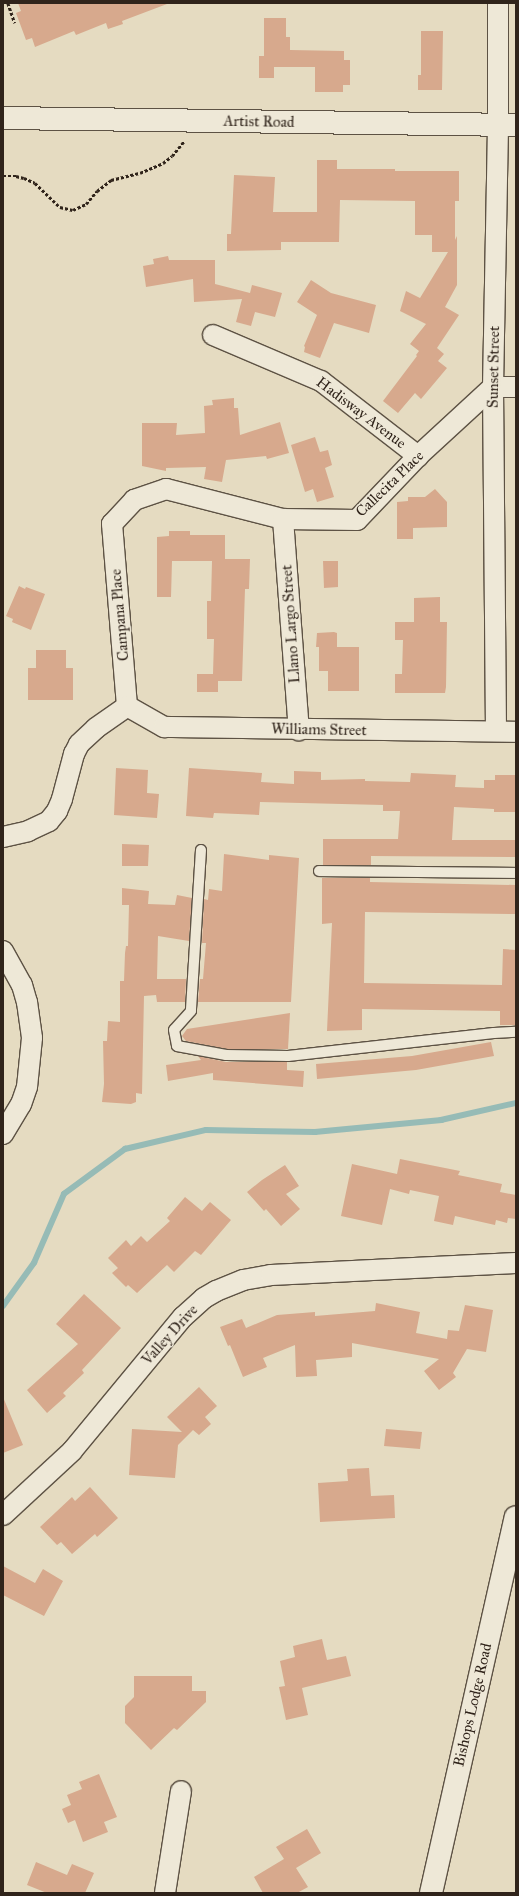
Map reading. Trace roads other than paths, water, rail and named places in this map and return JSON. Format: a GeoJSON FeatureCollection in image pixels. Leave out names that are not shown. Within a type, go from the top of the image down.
{"type":"FeatureCollection","features":[{"type":"Feature","properties":{"kind":"main road","name":"Artist Road"},"geometry":{"type":"LineString","coordinates":[[3,118],[507,125]]}},
{"type":"Feature","properties":{"kind":"main road","name":"Bishops Lodge Road"},"geometry":{"type":"LineString","coordinates":[[431,1893],[516,1517]]}},
{"type":"Feature","properties":{"kind":"street","name":"Sunset Street"},"geometry":{"type":"LineString","coordinates":[[496,731],[493,387],[507,125],[498,3]]}},
{"type":"Feature","properties":{"kind":"street","name":"Hadisway Avenue"},"geometry":{"type":"LineString","coordinates":[[213,335],[321,381],[418,456]]}},
{"type":"Feature","properties":{"kind":"street"},"geometry":{"type":"LineString","coordinates":[[493,387],[516,387]]}},
{"type":"Feature","properties":{"kind":"street","name":"Callecita Place"},"geometry":{"type":"LineString","coordinates":[[112,524],[134,500],[166,489],[283,519],[357,520],[418,456],[493,387]]}},
{"type":"Feature","properties":{"kind":"street","name":"Llano Largo Street"},"geometry":{"type":"LineString","coordinates":[[283,519],[299,730]]}},
{"type":"Feature","properties":{"kind":"street","name":"Campana Place"},"geometry":{"type":"LineString","coordinates":[[112,524],[127,706]]}},
{"type":"Feature","properties":{"kind":"street"},"geometry":{"type":"LineString","coordinates":[[3,838],[28,831],[49,821],[58,811],[74,754],[80,744],[88,735],[127,706]]}},
{"type":"Feature","properties":{"kind":"street","name":"Williams Street"},"geometry":{"type":"LineString","coordinates":[[127,706],[164,727],[516,732]]}},
{"type":"Feature","properties":{"kind":"street"},"geometry":{"type":"LineString","coordinates":[[3,951],[22,985],[27,1002],[32,1038],[32,1054],[27,1087],[21,1104],[3,1134]]}},
{"type":"Feature","properties":{"kind":"street","name":"Valley Drive"},"geometry":{"type":"LineString","coordinates":[[3,1516],[76,1447],[183,1317],[204,1298],[216,1291],[243,1280],[271,1275],[516,1263]]}},
{"type":"Feature","properties":{"kind":"street"},"geometry":{"type":"LineString","coordinates":[[165,1893],[181,1790]]}},
{"type":"Feature","properties":{"kind":"lane"},"geometry":{"type":"LineString","coordinates":[[202,850],[191,1011],[174,1030],[177,1046],[226,1055],[288,1056],[494,1033],[516,1032]]}},
{"type":"Feature","properties":{"kind":"lane"},"geometry":{"type":"LineString","coordinates":[[318,871],[516,873]]}},
{"type":"Feature","properties":{"kind":"waterway"},"geometry":{"type":"LineString","coordinates":[[3,1306],[34,1263],[64,1194],[125,1149],[206,1130],[315,1132],[441,1120],[516,1103]]}}]}
